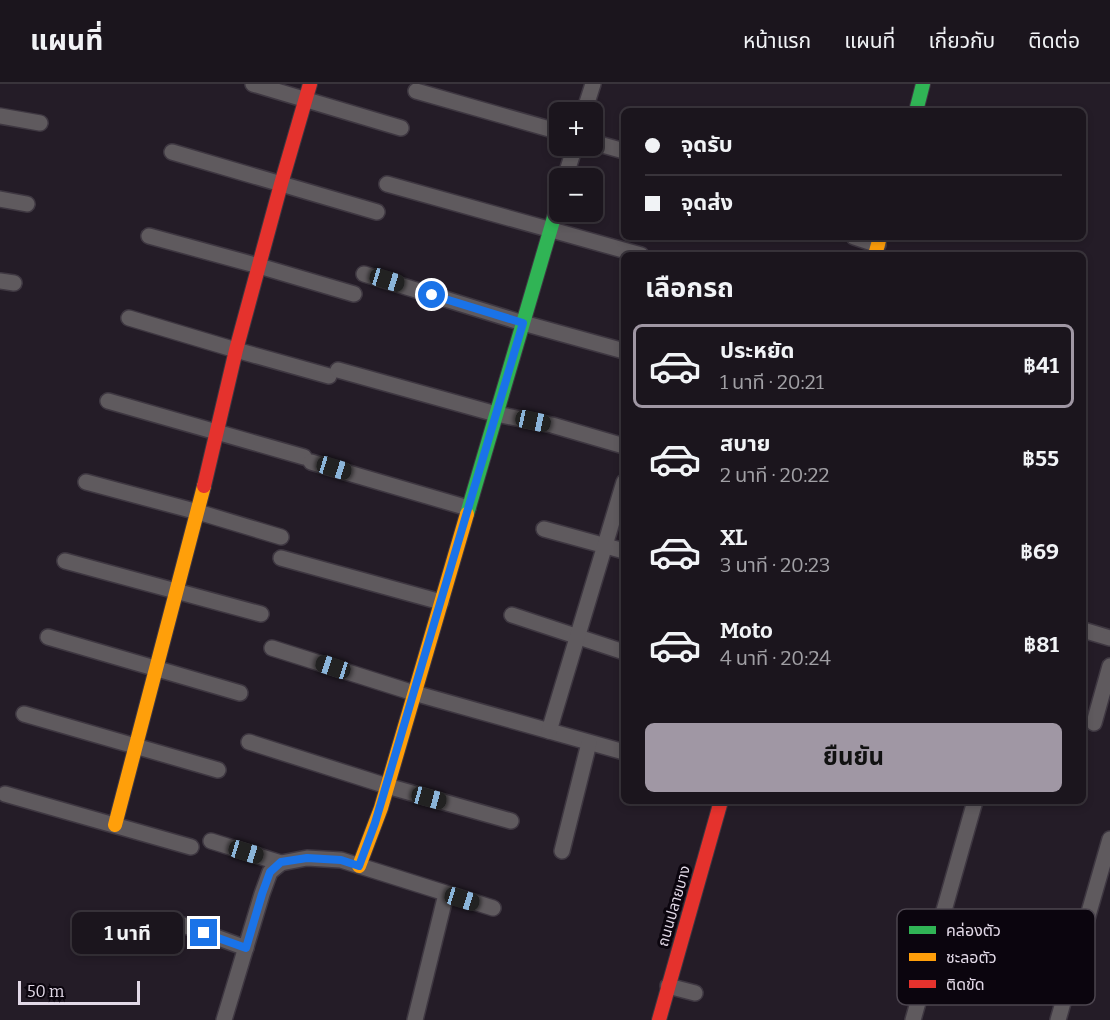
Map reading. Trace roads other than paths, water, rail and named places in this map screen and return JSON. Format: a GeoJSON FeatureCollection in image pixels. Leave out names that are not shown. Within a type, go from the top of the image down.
{"type":"FeatureCollection","features":[{"type":"Feature","properties":{"kind":"street"},"geometry":{"type":"LineString","coordinates":[[253,84],[401,128]]}},
{"type":"Feature","properties":{"kind":"street"},"geometry":{"type":"LineString","coordinates":[[115,825],[198,512],[236,350],[310,84]]}},
{"type":"Feature","properties":{"kind":"street"},"geometry":{"type":"LineString","coordinates":[[587,102],[593,84]]}},
{"type":"Feature","properties":{"kind":"street"},"geometry":{"type":"LineString","coordinates":[[917,108],[923,84]]}},
{"type":"Feature","properties":{"kind":"street"},"geometry":{"type":"LineString","coordinates":[[416,91],[549,129]]}},
{"type":"Feature","properties":{"kind":"street"},"geometry":{"type":"LineString","coordinates":[[0,116],[40,123]]}},
{"type":"Feature","properties":{"kind":"street"},"geometry":{"type":"LineString","coordinates":[[603,145],[621,150]]}},
{"type":"Feature","properties":{"kind":"street"},"geometry":{"type":"LineString","coordinates":[[172,152],[377,212]]}},
{"type":"Feature","properties":{"kind":"street"},"geometry":{"type":"LineString","coordinates":[[387,184],[630,252]]}},
{"type":"Feature","properties":{"kind":"street"},"geometry":{"type":"LineString","coordinates":[[0,199],[27,204]]}},
{"type":"Feature","properties":{"kind":"street"},"geometry":{"type":"LineString","coordinates":[[359,866],[381,808],[552,222]]}},
{"type":"Feature","properties":{"kind":"street"},"geometry":{"type":"LineString","coordinates":[[149,236],[354,294]]}},
{"type":"Feature","properties":{"kind":"street"},"geometry":{"type":"LineString","coordinates":[[862,240],[878,246]]}},
{"type":"Feature","properties":{"kind":"street"},"geometry":{"type":"LineString","coordinates":[[364,274],[621,350]]}},
{"type":"Feature","properties":{"kind":"street"},"geometry":{"type":"LineString","coordinates":[[129,318],[236,350],[496,414],[552,425],[621,445]]}},
{"type":"Feature","properties":{"kind":"street"},"geometry":{"type":"LineString","coordinates":[[108,401],[468,508]]}},
{"type":"Feature","properties":{"kind":"street"},"geometry":{"type":"LineString","coordinates":[[86,482],[282,537]]}},
{"type":"Feature","properties":{"kind":"street"},"geometry":{"type":"LineString","coordinates":[[549,731],[621,493]]}},
{"type":"Feature","properties":{"kind":"street"},"geometry":{"type":"LineString","coordinates":[[544,529],[621,550]]}},
{"type":"Feature","properties":{"kind":"street"},"geometry":{"type":"LineString","coordinates":[[281,558],[441,602]]}},
{"type":"Feature","properties":{"kind":"street"},"geometry":{"type":"LineString","coordinates":[[65,561],[261,614]]}},
{"type":"Feature","properties":{"kind":"street"},"geometry":{"type":"LineString","coordinates":[[512,615],[621,651]]}},
{"type":"Feature","properties":{"kind":"street"},"geometry":{"type":"LineString","coordinates":[[1086,631],[1110,638]]}},
{"type":"Feature","properties":{"kind":"street"},"geometry":{"type":"LineString","coordinates":[[48,637],[240,693]]}},
{"type":"Feature","properties":{"kind":"street"},"geometry":{"type":"LineString","coordinates":[[272,648],[414,693],[621,751]]}},
{"type":"Feature","properties":{"kind":"street"},"geometry":{"type":"LineString","coordinates":[[1094,723],[1110,666]]}},
{"type":"Feature","properties":{"kind":"street"},"geometry":{"type":"LineString","coordinates":[[24,714],[218,770]]}},
{"type":"Feature","properties":{"kind":"street"},"geometry":{"type":"LineString","coordinates":[[249,742],[387,786],[511,821]]}},
{"type":"Feature","properties":{"kind":"street"},"geometry":{"type":"LineString","coordinates":[[561,851],[589,743]]}},
{"type":"Feature","properties":{"kind":"street"},"geometry":{"type":"LineString","coordinates":[[5,794],[191,847]]}},
{"type":"Feature","properties":{"kind":"street","name":"ถนนปลายบาง"},"geometry":{"type":"LineString","coordinates":[[659,1020],[720,804]]}},
{"type":"Feature","properties":{"kind":"street"},"geometry":{"type":"LineString","coordinates":[[944,909],[974,804]]}},
{"type":"Feature","properties":{"kind":"street"},"geometry":{"type":"LineString","coordinates":[[211,841],[281,862],[307,858],[341,860],[493,908]]}},
{"type":"Feature","properties":{"kind":"street"},"geometry":{"type":"LineString","coordinates":[[1090,909],[1109,844]]}},
{"type":"Feature","properties":{"kind":"street"},"geometry":{"type":"LineString","coordinates":[[224,1020],[262,894],[270,872],[281,862]]}},
{"type":"Feature","properties":{"kind":"street"},"geometry":{"type":"LineString","coordinates":[[415,1020],[446,894]]}},
{"type":"Feature","properties":{"kind":"street"},"geometry":{"type":"LineString","coordinates":[[183,925],[246,948]]}},
{"type":"Feature","properties":{"kind":"street"},"geometry":{"type":"LineString","coordinates":[[668,986],[695,993]]}},
{"type":"Feature","properties":{"kind":"street"},"geometry":{"type":"LineString","coordinates":[[913,1020],[917,1005]]}},
{"type":"Feature","properties":{"kind":"street"},"geometry":{"type":"LineString","coordinates":[[1058,1020],[1062,1005]]}}]}
